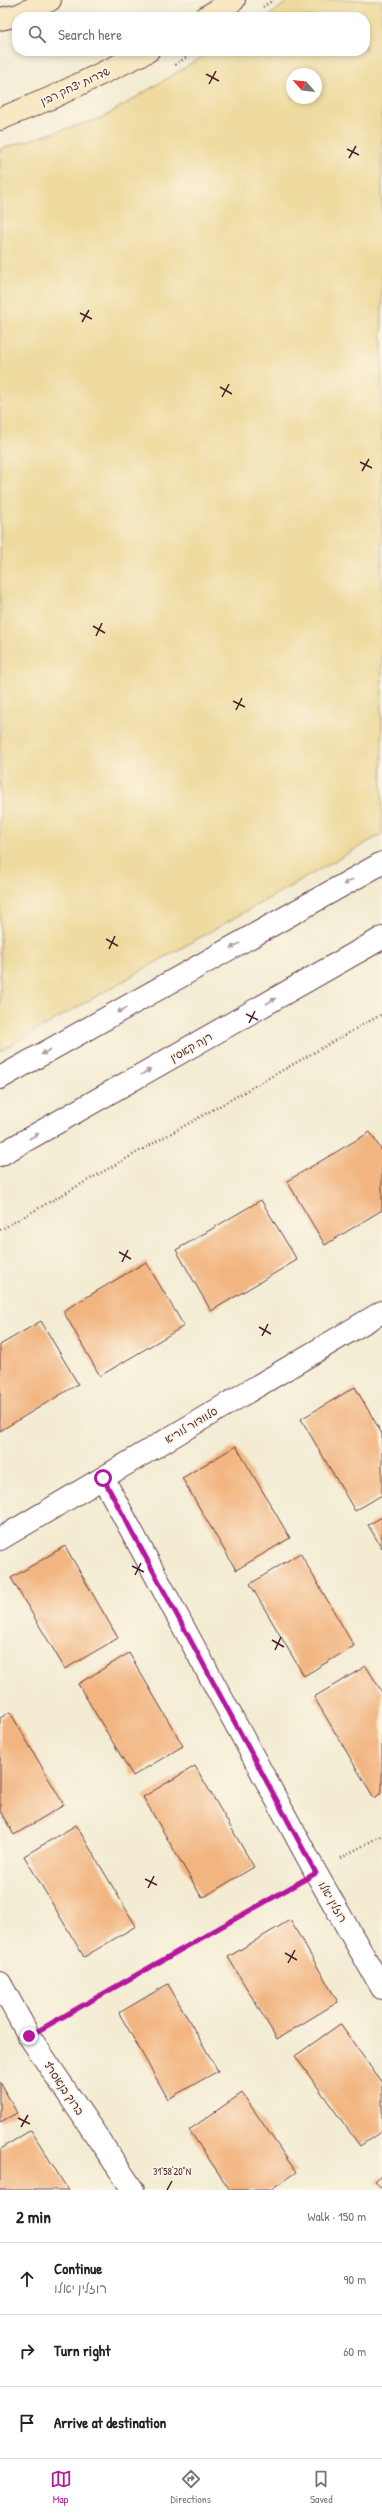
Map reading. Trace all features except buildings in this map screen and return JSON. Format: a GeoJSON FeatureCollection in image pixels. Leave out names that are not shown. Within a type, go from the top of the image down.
{"type":"FeatureCollection","features":[{"type":"Feature","properties":{"kind":"main road"},"geometry":{"type":"LineString","coordinates":[[25,12],[50,0]]}},
{"type":"Feature","properties":{"kind":"main road"},"geometry":{"type":"LineString","coordinates":[[214,12],[234,0]]}},
{"type":"Feature","properties":{"kind":"main road"},"geometry":{"type":"LineString","coordinates":[[0,19],[12,16]]}},
{"type":"Feature","properties":{"kind":"main road","name":"שדרות יצחק רבין"},"geometry":{"type":"LineString","coordinates":[[0,119],[51,98],[138,56]]}},
{"type":"Feature","properties":{"kind":"street"},"geometry":{"type":"LineString","coordinates":[[0,1078],[382,863]]}},
{"type":"Feature","properties":{"kind":"street","name":"רנה קאסין"},"geometry":{"type":"LineString","coordinates":[[0,1155],[382,938]]}},
{"type":"Feature","properties":{"kind":"street","name":"סלוודור לוריא"},"geometry":{"type":"LineString","coordinates":[[0,1539],[382,1312]]}},
{"type":"Feature","properties":{"kind":"street","name":"רוזלין יאלו"},"geometry":{"type":"LineString","coordinates":[[103,1478],[316,1873],[382,1988]]}},
{"type":"Feature","properties":{"kind":"street","name":"ברוך בנאסרף"},"geometry":{"type":"LineString","coordinates":[[0,1983],[29,2036],[133,2190]]}},
{"type":"Feature","properties":{"kind":"path"},"geometry":{"type":"LineString","coordinates":[[0,1230],[382,1014]]}},
{"type":"Feature","properties":{"kind":"path"},"geometry":{"type":"LineString","coordinates":[[29,2036],[382,1835]]}},
{"type":"Feature","properties":{"kind":"sand"},"geometry":{"type":"Polygon","coordinates":[[[289,0],[382,0],[382,834],[0,1051],[0,149],[102,118],[204,56],[370,56],[370,12],[274,12],[289,0]]]}},
{"type":"Feature","properties":{"kind":"route"},"geometry":{"type":"LineString","coordinates":[[29,2036],[316,1873],[103,1478]]}}]}
